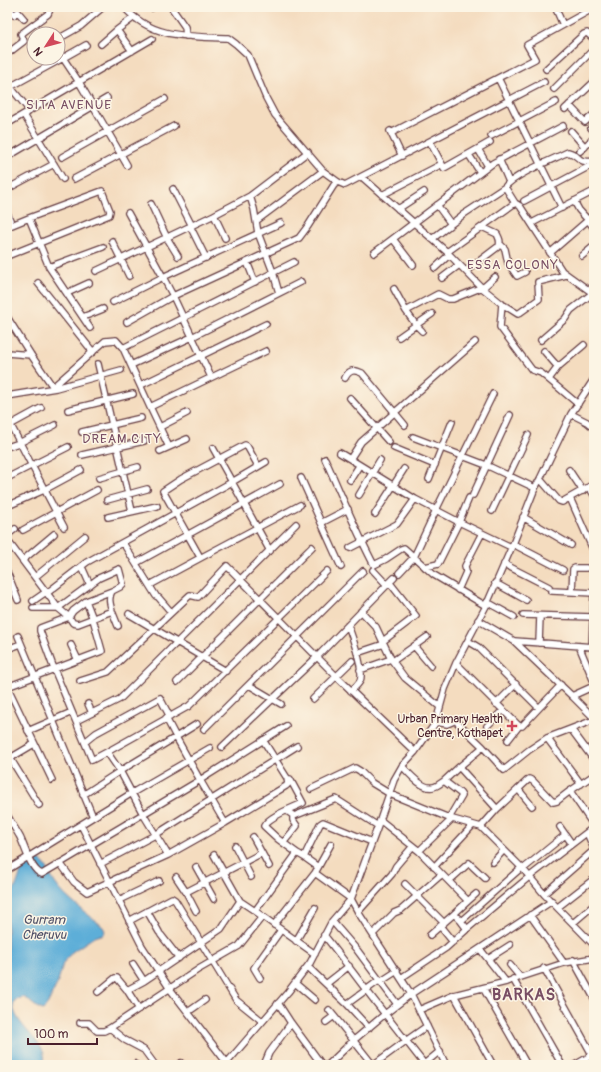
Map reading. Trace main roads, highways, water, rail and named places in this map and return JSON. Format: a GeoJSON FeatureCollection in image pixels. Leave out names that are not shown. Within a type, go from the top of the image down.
{"type":"FeatureCollection","features":[{"type":"Feature","properties":{"kind":"water","name":"Gurram Cheruvu"},"geometry":{"type":"Polygon","coordinates":[[[34,859],[39,860],[45,865],[65,896],[103,927],[105,931],[103,934],[94,937],[72,952],[63,963],[58,982],[46,1007],[43,1010],[37,1008],[23,997],[14,1001],[14,1010],[18,1018],[38,1043],[45,1058],[42,1065],[7,1065],[7,896],[12,893],[15,888],[23,868],[34,859]]]}},
{"type":"Feature","properties":{"kind":"place","name":"Urban Primary Health Centre, Kothapet"},"geometry":{"type":"Point","coordinates":[512,726]}},
{"type":"Feature","properties":{"kind":"district","name":"SITA AVENUE"},"geometry":{"type":"Point","coordinates":[69,104]}},
{"type":"Feature","properties":{"kind":"district","name":"ESSA COLONY"},"geometry":{"type":"Point","coordinates":[513,264]}},
{"type":"Feature","properties":{"kind":"district","name":"DREAM CITY"},"geometry":{"type":"Point","coordinates":[122,438]}},
{"type":"Feature","properties":{"kind":"district","name":"BARKAS"},"geometry":{"type":"Point","coordinates":[524,994]}}]}
